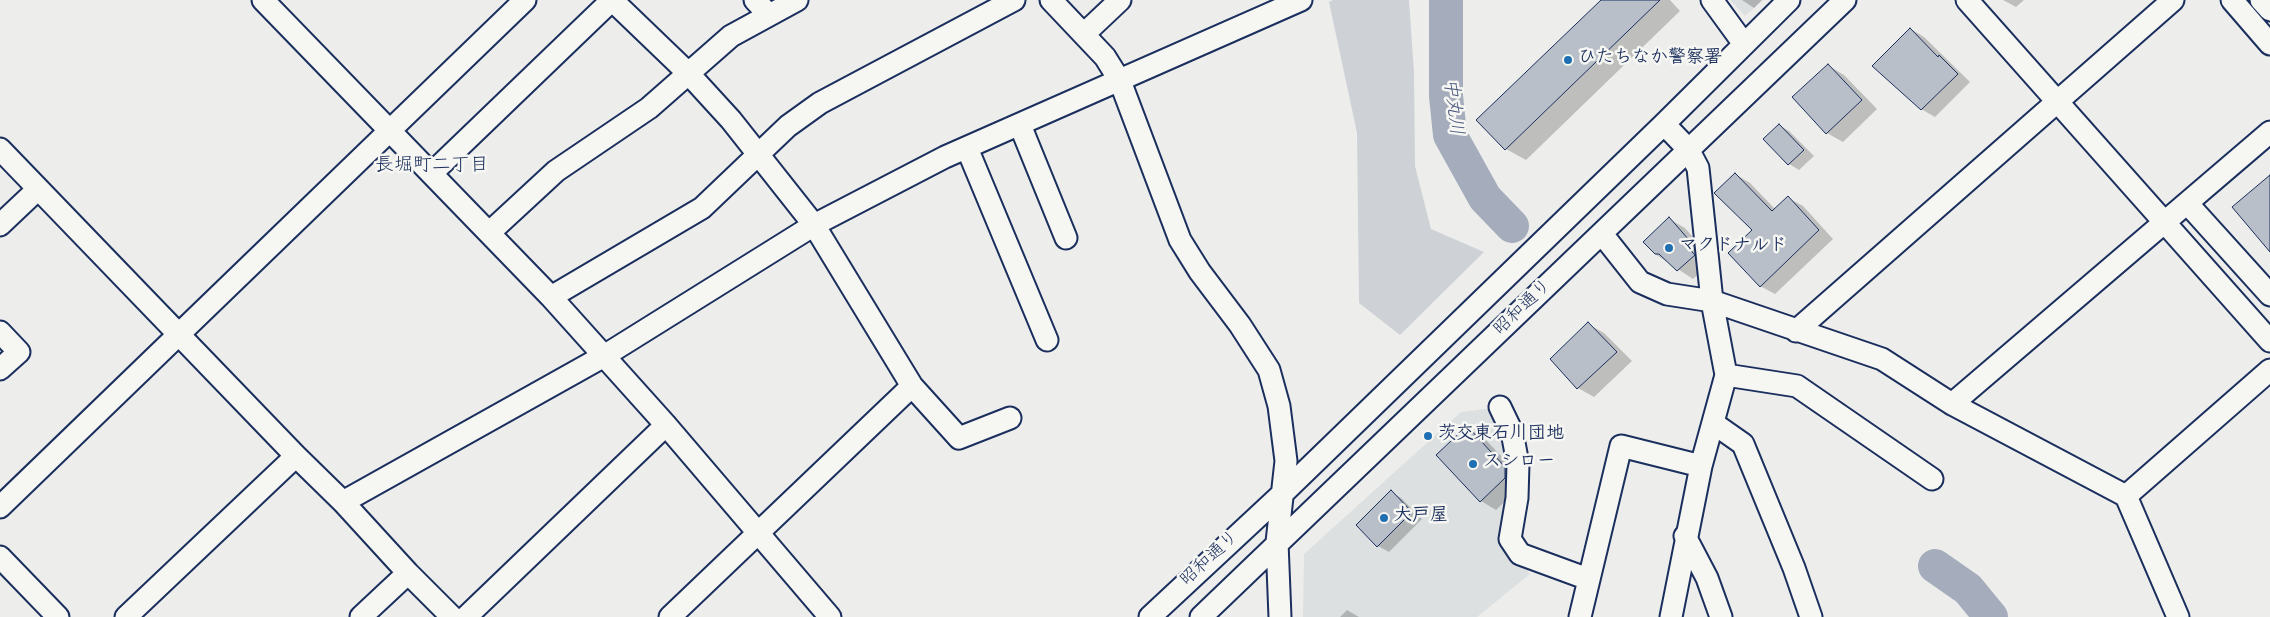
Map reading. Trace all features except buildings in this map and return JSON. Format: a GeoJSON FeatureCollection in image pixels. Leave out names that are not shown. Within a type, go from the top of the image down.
{"type":"FeatureCollection","features":[{"type":"Feature","properties":{"kind":"street"},"geometry":{"type":"LineString","coordinates":[[263,0],[551,297],[666,425],[830,617]]}},
{"type":"Feature","properties":{"kind":"street"},"geometry":{"type":"LineString","coordinates":[[0,507],[525,0]]}},
{"type":"Feature","properties":{"kind":"street"},"geometry":{"type":"LineString","coordinates":[[432,173],[612,0],[688,73],[731,120],[758,154],[814,225],[912,386],[959,438],[1010,418]]}},
{"type":"Feature","properties":{"kind":"street"},"geometry":{"type":"LineString","coordinates":[[490,232],[556,171],[649,108],[762,8],[796,0]]}},
{"type":"Feature","properties":{"kind":"street"},"geometry":{"type":"LineString","coordinates":[[551,297],[702,208],[788,126],[820,103],[1014,0]]}},
{"type":"Feature","properties":{"kind":"street"},"geometry":{"type":"LineString","coordinates":[[1051,0],[1105,57],[1120,81],[1180,240],[1200,272],[1240,325],[1269,370],[1279,406],[1286,460],[1277,542],[1280,617]]}},
{"type":"Feature","properties":{"kind":"street"},"geometry":{"type":"LineString","coordinates":[[1084,34],[1120,0]]}},
{"type":"Feature","properties":{"kind":"street"},"geometry":{"type":"LineString","coordinates":[[343,502],[604,356],[814,225],[967,148],[1301,0]]}},
{"type":"Feature","properties":{"kind":"street"},"geometry":{"type":"LineString","coordinates":[[1712,0],[1744,44]]}},
{"type":"Feature","properties":{"kind":"street","name":"昭和通り"},"geometry":{"type":"LineString","coordinates":[[1150,617],[1281,495],[1664,124],[1789,0]]}},
{"type":"Feature","properties":{"kind":"street","name":"昭和通り"},"geometry":{"type":"LineString","coordinates":[[1201,617],[1277,542],[1602,234],[1688,149],[1845,0]]}},
{"type":"Feature","properties":{"kind":"street"},"geometry":{"type":"LineString","coordinates":[[1968,0],[2270,341]]}},
{"type":"Feature","properties":{"kind":"street"},"geometry":{"type":"LineString","coordinates":[[1796,331],[2173,0]]}},
{"type":"Feature","properties":{"kind":"street"},"geometry":{"type":"LineString","coordinates":[[2232,0],[2270,44]]}},
{"type":"Feature","properties":{"kind":"street"},"geometry":{"type":"LineString","coordinates":[[2261,0],[2270,10]]}},
{"type":"Feature","properties":{"kind":"street"},"geometry":{"type":"LineString","coordinates":[[1664,124],[1688,149],[1698,168],[1712,301],[1726,374],[1701,466],[1671,617]]}},
{"type":"Feature","properties":{"kind":"street"},"geometry":{"type":"LineString","coordinates":[[1020,125],[1066,238]]}},
{"type":"Feature","properties":{"kind":"street"},"geometry":{"type":"LineString","coordinates":[[1952,404],[2270,132]]}},
{"type":"Feature","properties":{"kind":"street"},"geometry":{"type":"LineString","coordinates":[[967,148],[1047,340]]}},
{"type":"Feature","properties":{"kind":"street"},"geometry":{"type":"LineString","coordinates":[[0,149],[296,456],[343,502],[408,574],[452,617]]}},
{"type":"Feature","properties":{"kind":"street"},"geometry":{"type":"LineString","coordinates":[[0,225],[38,188]]}},
{"type":"Feature","properties":{"kind":"street"},"geometry":{"type":"LineString","coordinates":[[2187,203],[2270,295]]}},
{"type":"Feature","properties":{"kind":"street"},"geometry":{"type":"LineString","coordinates":[[1602,234],[1640,282],[1667,294],[1712,301],[1882,359],[1952,404],[2126,496],[2178,617]]}},
{"type":"Feature","properties":{"kind":"street"},"geometry":{"type":"LineString","coordinates":[[0,332],[19,352],[0,369]]}},
{"type":"Feature","properties":{"kind":"street"},"geometry":{"type":"LineString","coordinates":[[2126,496],[2270,370]]}},
{"type":"Feature","properties":{"kind":"street"},"geometry":{"type":"LineString","coordinates":[[1726,374],[1796,386],[1932,479]]}},
{"type":"Feature","properties":{"kind":"street"},"geometry":{"type":"LineString","coordinates":[[670,617],[912,386]]}},
{"type":"Feature","properties":{"kind":"street"},"geometry":{"type":"LineString","coordinates":[[1500,407],[1512,432],[1518,464],[1517,498],[1510,539],[1520,554],[1588,579]]}},
{"type":"Feature","properties":{"kind":"street"},"geometry":{"type":"LineString","coordinates":[[1713,423],[1743,444],[1794,568],[1811,617]]}},
{"type":"Feature","properties":{"kind":"street"},"geometry":{"type":"LineString","coordinates":[[466,617],[666,425]]}},
{"type":"Feature","properties":{"kind":"street"},"geometry":{"type":"LineString","coordinates":[[1580,617],[1621,446],[1701,466]]}},
{"type":"Feature","properties":{"kind":"street"},"geometry":{"type":"LineString","coordinates":[[126,617],[296,456]]}},
{"type":"Feature","properties":{"kind":"street"},"geometry":{"type":"LineString","coordinates":[[1686,536],[1707,578],[1721,617]]}},
{"type":"Feature","properties":{"kind":"street"},"geometry":{"type":"LineString","coordinates":[[0,557],[58,617]]}},
{"type":"Feature","properties":{"kind":"street"},"geometry":{"type":"LineString","coordinates":[[361,617],[408,574]]}},
{"type":"Feature","properties":{"kind":"shaded area"},"geometry":{"type":"Polygon","coordinates":[[[1333,0],[1409,0],[1414,72],[1415,166],[1431,229],[1484,252],[1400,335],[1359,303],[1357,133],[1329,2],[1333,0]]]}},
{"type":"Feature","properties":{"kind":"shaded area"},"geometry":{"type":"Polygon","coordinates":[[[1730,0],[1763,0],[1745,16],[1730,0]]]}},
{"type":"Feature","properties":{"kind":"shaded area"},"geometry":{"type":"Polygon","coordinates":[[[1492,408],[1502,435],[1509,483],[1500,535],[1530,574],[1477,617],[1303,617],[1304,554],[1461,412],[1492,408]]]}},
{"type":"Feature","properties":{"kind":"waterway","name":"中丸川"},"geometry":{"type":"LineString","coordinates":[[1446,0],[1446,96],[1450,135],[1485,198],[1512,226]]}},
{"type":"Feature","properties":{"kind":"waterway","name":"中丸川"},"geometry":{"type":"LineString","coordinates":[[1935,566],[1968,589],[1991,617]]}},
{"type":"Feature","properties":{"kind":"place","name":"ひたちなか警察署"},"geometry":{"type":"Point","coordinates":[1568,60]}},
{"type":"Feature","properties":{"kind":"place","name":"マクドナルド"},"geometry":{"type":"Point","coordinates":[1669,248]}},
{"type":"Feature","properties":{"kind":"place","name":"茨交東石川団地"},"geometry":{"type":"Point","coordinates":[1428,436]}},
{"type":"Feature","properties":{"kind":"place","name":"スシロー"},"geometry":{"type":"Point","coordinates":[1473,464]}},
{"type":"Feature","properties":{"kind":"place","name":"大戸屋"},"geometry":{"type":"Point","coordinates":[1384,518]}},
{"type":"Feature","properties":{"kind":"district","name":"長堀町二丁目"},"geometry":{"type":"Point","coordinates":[432,167]}}]}
